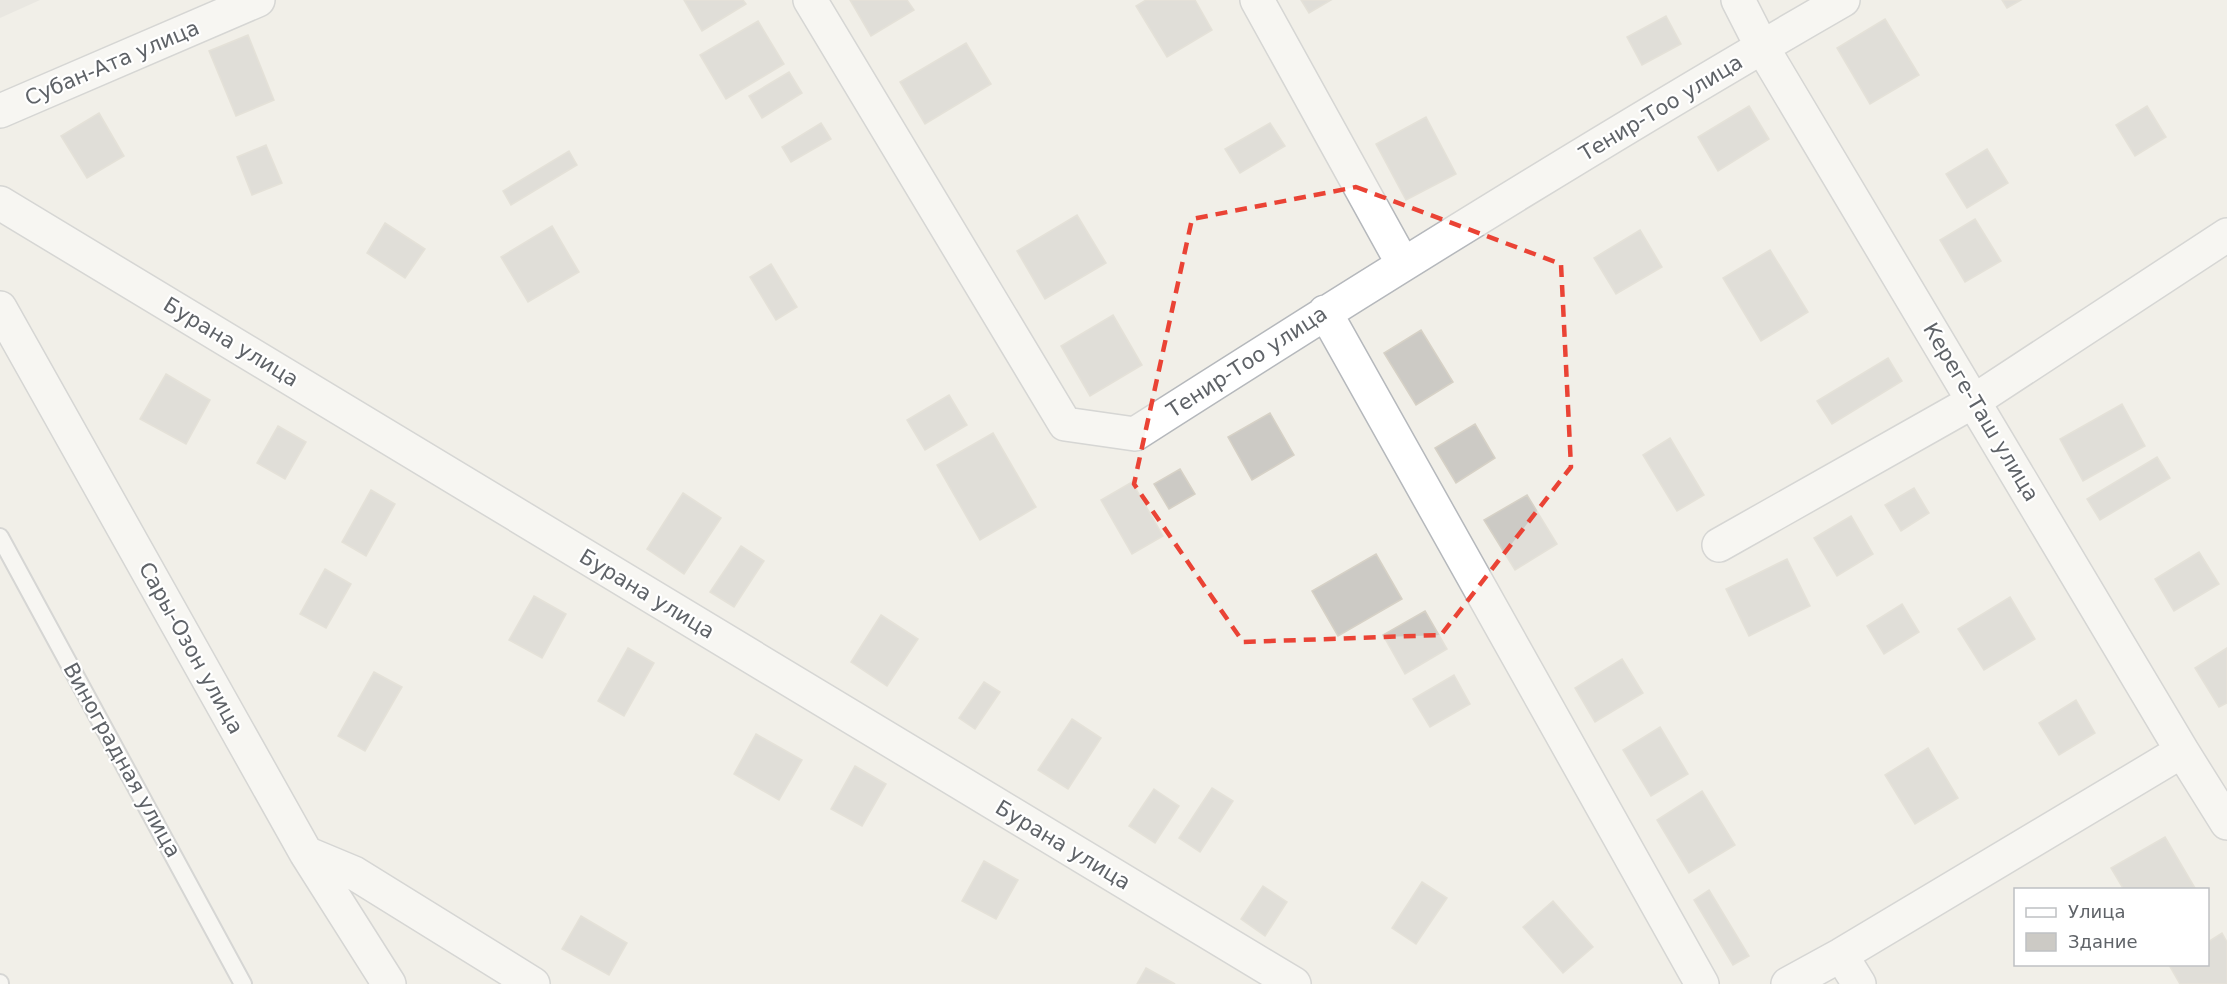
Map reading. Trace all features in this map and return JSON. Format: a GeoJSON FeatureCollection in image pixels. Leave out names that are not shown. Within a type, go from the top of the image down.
{"type":"FeatureCollection","features":[{"type":"Feature","properties":{"kind":"street","name":"Субан-Ата улица"},"geometry":{"type":"LineString","coordinates":[[0,111],[258,0]]}},
{"type":"Feature","properties":{"kind":"street","name":"Тенир-Тоо улица"},"geometry":{"type":"LineString","coordinates":[[810,0],[1065,424],[1135,434],[1402,264],[1762,46],[1843,0]]}},
{"type":"Feature","properties":{"kind":"street"},"geometry":{"type":"LineString","coordinates":[[1257,0],[1402,264]]}},
{"type":"Feature","properties":{"kind":"street","name":"Кереге-Таш улица"},"geometry":{"type":"LineString","coordinates":[[1738,0],[1762,46],[2182,752],[2227,823]]}},
{"type":"Feature","properties":{"kind":"street","name":"Бурана улица"},"geometry":{"type":"LineString","coordinates":[[0,203],[1294,984]]}},
{"type":"Feature","properties":{"kind":"street"},"geometry":{"type":"LineString","coordinates":[[1719,545],[1974,400],[2227,235]]}},
{"type":"Feature","properties":{"kind":"street","name":"Сары-Озон улица"},"geometry":{"type":"LineString","coordinates":[[0,308],[306,853],[389,984]]}},
{"type":"Feature","properties":{"kind":"street"},"geometry":{"type":"LineString","coordinates":[[1325,312],[1702,984]]}},
{"type":"Feature","properties":{"kind":"street"},"geometry":{"type":"LineString","coordinates":[[1788,984],[2182,752]]}},
{"type":"Feature","properties":{"kind":"street"},"geometry":{"type":"LineString","coordinates":[[306,853],[354,873],[533,984]]}},
{"type":"Feature","properties":{"kind":"street"},"geometry":{"type":"LineString","coordinates":[[1840,955],[1858,984]]}},
{"type":"Feature","properties":{"kind":"lane","name":"Виноградная улица"},"geometry":{"type":"LineString","coordinates":[[0,537],[243,984]]}},
{"type":"Feature","properties":{"kind":"highlighted area"},"geometry":{"type":"Polygon","coordinates":[[[1356,187],[1561,264],[1571,467],[1441,635],[1243,642],[1134,484],[1192,219],[1356,187]]]}},
{"type":"Feature","properties":{"kind":"shaded area"},"geometry":{"type":"Polygon","coordinates":[[[0,0],[40,0],[0,18],[0,0]]]}},
{"type":"Feature","properties":{"kind":"building"},"geometry":{"type":"Polygon","coordinates":[[[684,0],[743,0],[746,4],[702,31],[684,0]]]}},
{"type":"Feature","properties":{"kind":"building"},"geometry":{"type":"Polygon","coordinates":[[[850,0],[907,0],[914,10],[871,36],[850,0]]]}},
{"type":"Feature","properties":{"kind":"building"},"geometry":{"type":"Polygon","coordinates":[[[1146,0],[1195,0],[1212,30],[1167,57],[1136,6],[1146,0]]]}},
{"type":"Feature","properties":{"kind":"building"},"geometry":{"type":"Polygon","coordinates":[[[1301,0],[1331,0],[1309,13],[1301,0]]]}},
{"type":"Feature","properties":{"kind":"building"},"geometry":{"type":"Polygon","coordinates":[[[2002,0],[2021,0],[2007,8],[2002,0]]]}},
{"type":"Feature","properties":{"kind":"building"},"geometry":{"type":"Polygon","coordinates":[[[1666,16],[1681,44],[1642,65],[1627,37],[1666,16]]]}},
{"type":"Feature","properties":{"kind":"building"},"geometry":{"type":"Polygon","coordinates":[[[1885,19],[1919,75],[1870,104],[1837,48],[1885,19]]]}},
{"type":"Feature","properties":{"kind":"building"},"geometry":{"type":"Polygon","coordinates":[[[758,21],[784,64],[726,99],[700,55],[758,21]]]}},
{"type":"Feature","properties":{"kind":"building"},"geometry":{"type":"Polygon","coordinates":[[[248,35],[274,100],[236,116],[209,51],[248,35]]]}},
{"type":"Feature","properties":{"kind":"building"},"geometry":{"type":"Polygon","coordinates":[[[966,43],[991,84],[925,124],[900,82],[966,43]]]}},
{"type":"Feature","properties":{"kind":"building"},"geometry":{"type":"Polygon","coordinates":[[[789,72],[802,93],[762,118],[749,96],[789,72]]]}},
{"type":"Feature","properties":{"kind":"building"},"geometry":{"type":"Polygon","coordinates":[[[1749,106],[1769,139],[1718,171],[1698,137],[1749,106]]]}},
{"type":"Feature","properties":{"kind":"building"},"geometry":{"type":"Polygon","coordinates":[[[2147,106],[2166,137],[2135,156],[2116,125],[2147,106]]]}},
{"type":"Feature","properties":{"kind":"building"},"geometry":{"type":"Polygon","coordinates":[[[99,113],[124,156],[87,178],[61,136],[99,113]]]}},
{"type":"Feature","properties":{"kind":"building"},"geometry":{"type":"Polygon","coordinates":[[[1426,117],[1456,174],[1406,200],[1376,144],[1426,117]]]}},
{"type":"Feature","properties":{"kind":"building"},"geometry":{"type":"Polygon","coordinates":[[[821,123],[831,139],[791,162],[782,147],[821,123]]]}},
{"type":"Feature","properties":{"kind":"building"},"geometry":{"type":"Polygon","coordinates":[[[1270,123],[1285,146],[1240,173],[1225,149],[1270,123]]]}},
{"type":"Feature","properties":{"kind":"building"},"geometry":{"type":"Polygon","coordinates":[[[266,145],[282,183],[252,195],[237,157],[266,145]]]}},
{"type":"Feature","properties":{"kind":"building"},"geometry":{"type":"Polygon","coordinates":[[[1987,149],[2008,183],[1967,208],[1946,174],[1987,149]]]}},
{"type":"Feature","properties":{"kind":"building"},"geometry":{"type":"Polygon","coordinates":[[[569,151],[577,165],[511,205],[503,191],[569,151]]]}},
{"type":"Feature","properties":{"kind":"building"},"geometry":{"type":"Polygon","coordinates":[[[1077,215],[1106,263],[1045,299],[1017,251],[1077,215]]]}},
{"type":"Feature","properties":{"kind":"building"},"geometry":{"type":"Polygon","coordinates":[[[1975,219],[2001,261],[1965,282],[1940,240],[1975,219]]]}},
{"type":"Feature","properties":{"kind":"building"},"geometry":{"type":"Polygon","coordinates":[[[385,223],[425,249],[405,278],[367,253],[385,223]]]}},
{"type":"Feature","properties":{"kind":"building"},"geometry":{"type":"Polygon","coordinates":[[[552,226],[579,272],[528,302],[501,257],[552,226]]]}},
{"type":"Feature","properties":{"kind":"building"},"geometry":{"type":"Polygon","coordinates":[[[1640,230],[1662,267],[1616,294],[1594,258],[1640,230]]]}},
{"type":"Feature","properties":{"kind":"building"},"geometry":{"type":"Polygon","coordinates":[[[1770,250],[1808,312],[1761,341],[1723,278],[1770,250]]]}},
{"type":"Feature","properties":{"kind":"building"},"geometry":{"type":"Polygon","coordinates":[[[771,264],[797,307],[776,320],[750,277],[771,264]]]}},
{"type":"Feature","properties":{"kind":"building"},"geometry":{"type":"Polygon","coordinates":[[[1113,315],[1142,365],[1090,396],[1061,346],[1113,315]]]}},
{"type":"Feature","properties":{"kind":"building"},"geometry":{"type":"Polygon","coordinates":[[[1421,330],[1453,382],[1416,405],[1384,353],[1421,330]]]}},
{"type":"Feature","properties":{"kind":"building"},"geometry":{"type":"Polygon","coordinates":[[[1888,358],[1902,381],[1832,424],[1817,401],[1888,358]]]}},
{"type":"Feature","properties":{"kind":"building"},"geometry":{"type":"Polygon","coordinates":[[[166,374],[210,400],[186,444],[140,419],[166,374]]]}},
{"type":"Feature","properties":{"kind":"building"},"geometry":{"type":"Polygon","coordinates":[[[949,395],[967,425],[925,450],[907,420],[949,395]]]}},
{"type":"Feature","properties":{"kind":"building"},"geometry":{"type":"Polygon","coordinates":[[[2122,404],[2145,446],[2083,481],[2060,439],[2122,404]]]}},
{"type":"Feature","properties":{"kind":"building"},"geometry":{"type":"Polygon","coordinates":[[[1270,413],[1294,455],[1252,480],[1228,437],[1270,413]]]}},
{"type":"Feature","properties":{"kind":"building"},"geometry":{"type":"Polygon","coordinates":[[[1475,424],[1495,458],[1456,483],[1435,448],[1475,424]]]}},
{"type":"Feature","properties":{"kind":"building"},"geometry":{"type":"Polygon","coordinates":[[[278,426],[306,442],[285,479],[257,463],[278,426]]]}},
{"type":"Feature","properties":{"kind":"building"},"geometry":{"type":"Polygon","coordinates":[[[993,433],[1036,507],[980,540],[937,465],[993,433]]]}},
{"type":"Feature","properties":{"kind":"building"},"geometry":{"type":"Polygon","coordinates":[[[1670,438],[1704,495],[1677,511],[1643,455],[1670,438]]]}},
{"type":"Feature","properties":{"kind":"building"},"geometry":{"type":"Polygon","coordinates":[[[2157,457],[2170,478],[2100,520],[2087,499],[2157,457]]]}},
{"type":"Feature","properties":{"kind":"building"},"geometry":{"type":"Polygon","coordinates":[[[1180,469],[1195,494],[1169,509],[1154,484],[1180,469]]]}},
{"type":"Feature","properties":{"kind":"building"},"geometry":{"type":"Polygon","coordinates":[[[1132,482],[1163,536],[1132,554],[1101,500],[1132,482]]]}},
{"type":"Feature","properties":{"kind":"building"},"geometry":{"type":"Polygon","coordinates":[[[1914,488],[1929,513],[1901,531],[1885,505],[1914,488]]]}},
{"type":"Feature","properties":{"kind":"building"},"geometry":{"type":"Polygon","coordinates":[[[371,490],[395,504],[366,556],[342,542],[371,490]]]}},
{"type":"Feature","properties":{"kind":"building"},"geometry":{"type":"Polygon","coordinates":[[[683,493],[721,518],[684,574],[647,549],[683,493]]]}},
{"type":"Feature","properties":{"kind":"building"},"geometry":{"type":"Polygon","coordinates":[[[1527,495],[1557,544],[1515,570],[1484,520],[1527,495]]]}},
{"type":"Feature","properties":{"kind":"building"},"geometry":{"type":"Polygon","coordinates":[[[1851,516],[1873,554],[1837,576],[1814,538],[1851,516]]]}},
{"type":"Feature","properties":{"kind":"building"},"geometry":{"type":"Polygon","coordinates":[[[741,546],[764,561],[734,607],[710,592],[741,546]]]}},
{"type":"Feature","properties":{"kind":"building"},"geometry":{"type":"Polygon","coordinates":[[[2199,552],[2219,584],[2174,611],[2155,579],[2199,552]]]}},
{"type":"Feature","properties":{"kind":"building"},"geometry":{"type":"Polygon","coordinates":[[[1376,554],[1402,599],[1338,636],[1312,591],[1376,554]]]}},
{"type":"Feature","properties":{"kind":"building"},"geometry":{"type":"Polygon","coordinates":[[[1787,559],[1810,606],[1749,636],[1726,589],[1787,559]]]}},
{"type":"Feature","properties":{"kind":"building"},"geometry":{"type":"Polygon","coordinates":[[[325,569],[351,584],[326,628],[300,614],[325,569]]]}},
{"type":"Feature","properties":{"kind":"building"},"geometry":{"type":"Polygon","coordinates":[[[534,596],[566,614],[542,658],[509,640],[534,596]]]}},
{"type":"Feature","properties":{"kind":"building"},"geometry":{"type":"Polygon","coordinates":[[[2010,597],[2035,639],[1984,670],[1958,629],[2010,597]]]}},
{"type":"Feature","properties":{"kind":"building"},"geometry":{"type":"Polygon","coordinates":[[[1902,604],[1919,632],[1884,654],[1867,626],[1902,604]]]}},
{"type":"Feature","properties":{"kind":"building"},"geometry":{"type":"Polygon","coordinates":[[[1425,611],[1447,649],[1405,674],[1383,635],[1425,611]]]}},
{"type":"Feature","properties":{"kind":"building"},"geometry":{"type":"Polygon","coordinates":[[[881,615],[918,639],[887,686],[851,662],[881,615]]]}},
{"type":"Feature","properties":{"kind":"building"},"geometry":{"type":"Polygon","coordinates":[[[628,648],[654,663],[624,716],[598,701],[628,648]]]}},
{"type":"Feature","properties":{"kind":"building"},"geometry":{"type":"Polygon","coordinates":[[[2227,648],[2227,703],[2219,707],[2195,668],[2227,648]]]}},
{"type":"Feature","properties":{"kind":"building"},"geometry":{"type":"Polygon","coordinates":[[[1622,659],[1643,693],[1595,722],[1575,688],[1622,659]]]}},
{"type":"Feature","properties":{"kind":"building"},"geometry":{"type":"Polygon","coordinates":[[[374,672],[402,687],[365,751],[338,736],[374,672]]]}},
{"type":"Feature","properties":{"kind":"building"},"geometry":{"type":"Polygon","coordinates":[[[1454,675],[1470,704],[1430,727],[1413,699],[1454,675]]]}},
{"type":"Feature","properties":{"kind":"building"},"geometry":{"type":"Polygon","coordinates":[[[984,682],[1000,692],[975,729],[959,718],[984,682]]]}},
{"type":"Feature","properties":{"kind":"building"},"geometry":{"type":"Polygon","coordinates":[[[2076,700],[2095,733],[2059,755],[2039,723],[2076,700]]]}},
{"type":"Feature","properties":{"kind":"building"},"geometry":{"type":"Polygon","coordinates":[[[1072,719],[1101,738],[1068,789],[1038,770],[1072,719]]]}},
{"type":"Feature","properties":{"kind":"building"},"geometry":{"type":"Polygon","coordinates":[[[1660,727],[1688,774],[1651,796],[1623,750],[1660,727]]]}},
{"type":"Feature","properties":{"kind":"building"},"geometry":{"type":"Polygon","coordinates":[[[756,734],[802,760],[779,800],[734,774],[756,734]]]}},
{"type":"Feature","properties":{"kind":"building"},"geometry":{"type":"Polygon","coordinates":[[[1928,748],[1958,798],[1915,824],[1885,775],[1928,748]]]}},
{"type":"Feature","properties":{"kind":"building"},"geometry":{"type":"Polygon","coordinates":[[[855,766],[886,784],[862,826],[831,809],[855,766]]]}},
{"type":"Feature","properties":{"kind":"building"},"geometry":{"type":"Polygon","coordinates":[[[1212,788],[1233,801],[1200,852],[1179,838],[1212,788]]]}},
{"type":"Feature","properties":{"kind":"building"},"geometry":{"type":"Polygon","coordinates":[[[1154,789],[1179,806],[1155,843],[1129,826],[1154,789]]]}},
{"type":"Feature","properties":{"kind":"building"},"geometry":{"type":"Polygon","coordinates":[[[1702,791],[1735,845],[1689,873],[1657,820],[1702,791]]]}},
{"type":"Feature","properties":{"kind":"building"},"geometry":{"type":"Polygon","coordinates":[[[2165,837],[2195,888],[2123,888],[2111,868],[2165,837]]]}},
{"type":"Feature","properties":{"kind":"building"},"geometry":{"type":"Polygon","coordinates":[[[984,861],[1018,880],[996,919],[962,901],[984,861]]]}},
{"type":"Feature","properties":{"kind":"building"},"geometry":{"type":"Polygon","coordinates":[[[1422,882],[1447,898],[1416,944],[1392,928],[1422,882]]]}},
{"type":"Feature","properties":{"kind":"building"},"geometry":{"type":"Polygon","coordinates":[[[1263,886],[1287,902],[1265,936],[1241,919],[1263,886]]]}},
{"type":"Feature","properties":{"kind":"building"},"geometry":{"type":"Polygon","coordinates":[[[1709,890],[1749,956],[1733,965],[1694,900],[1709,890]]]}},
{"type":"Feature","properties":{"kind":"building"},"geometry":{"type":"Polygon","coordinates":[[[1553,901],[1593,947],[1563,973],[1523,927],[1553,901]]]}},
{"type":"Feature","properties":{"kind":"building"},"geometry":{"type":"Polygon","coordinates":[[[581,916],[627,943],[609,975],[562,949],[581,916]]]}},
{"type":"Feature","properties":{"kind":"building"},"geometry":{"type":"Polygon","coordinates":[[[2222,933],[2227,942],[2227,984],[2180,984],[2170,966],[2209,966],[2209,941],[2222,933]]]}},
{"type":"Feature","properties":{"kind":"building"},"geometry":{"type":"Polygon","coordinates":[[[1146,968],[1175,984],[1137,984],[1146,968]]]}}]}
